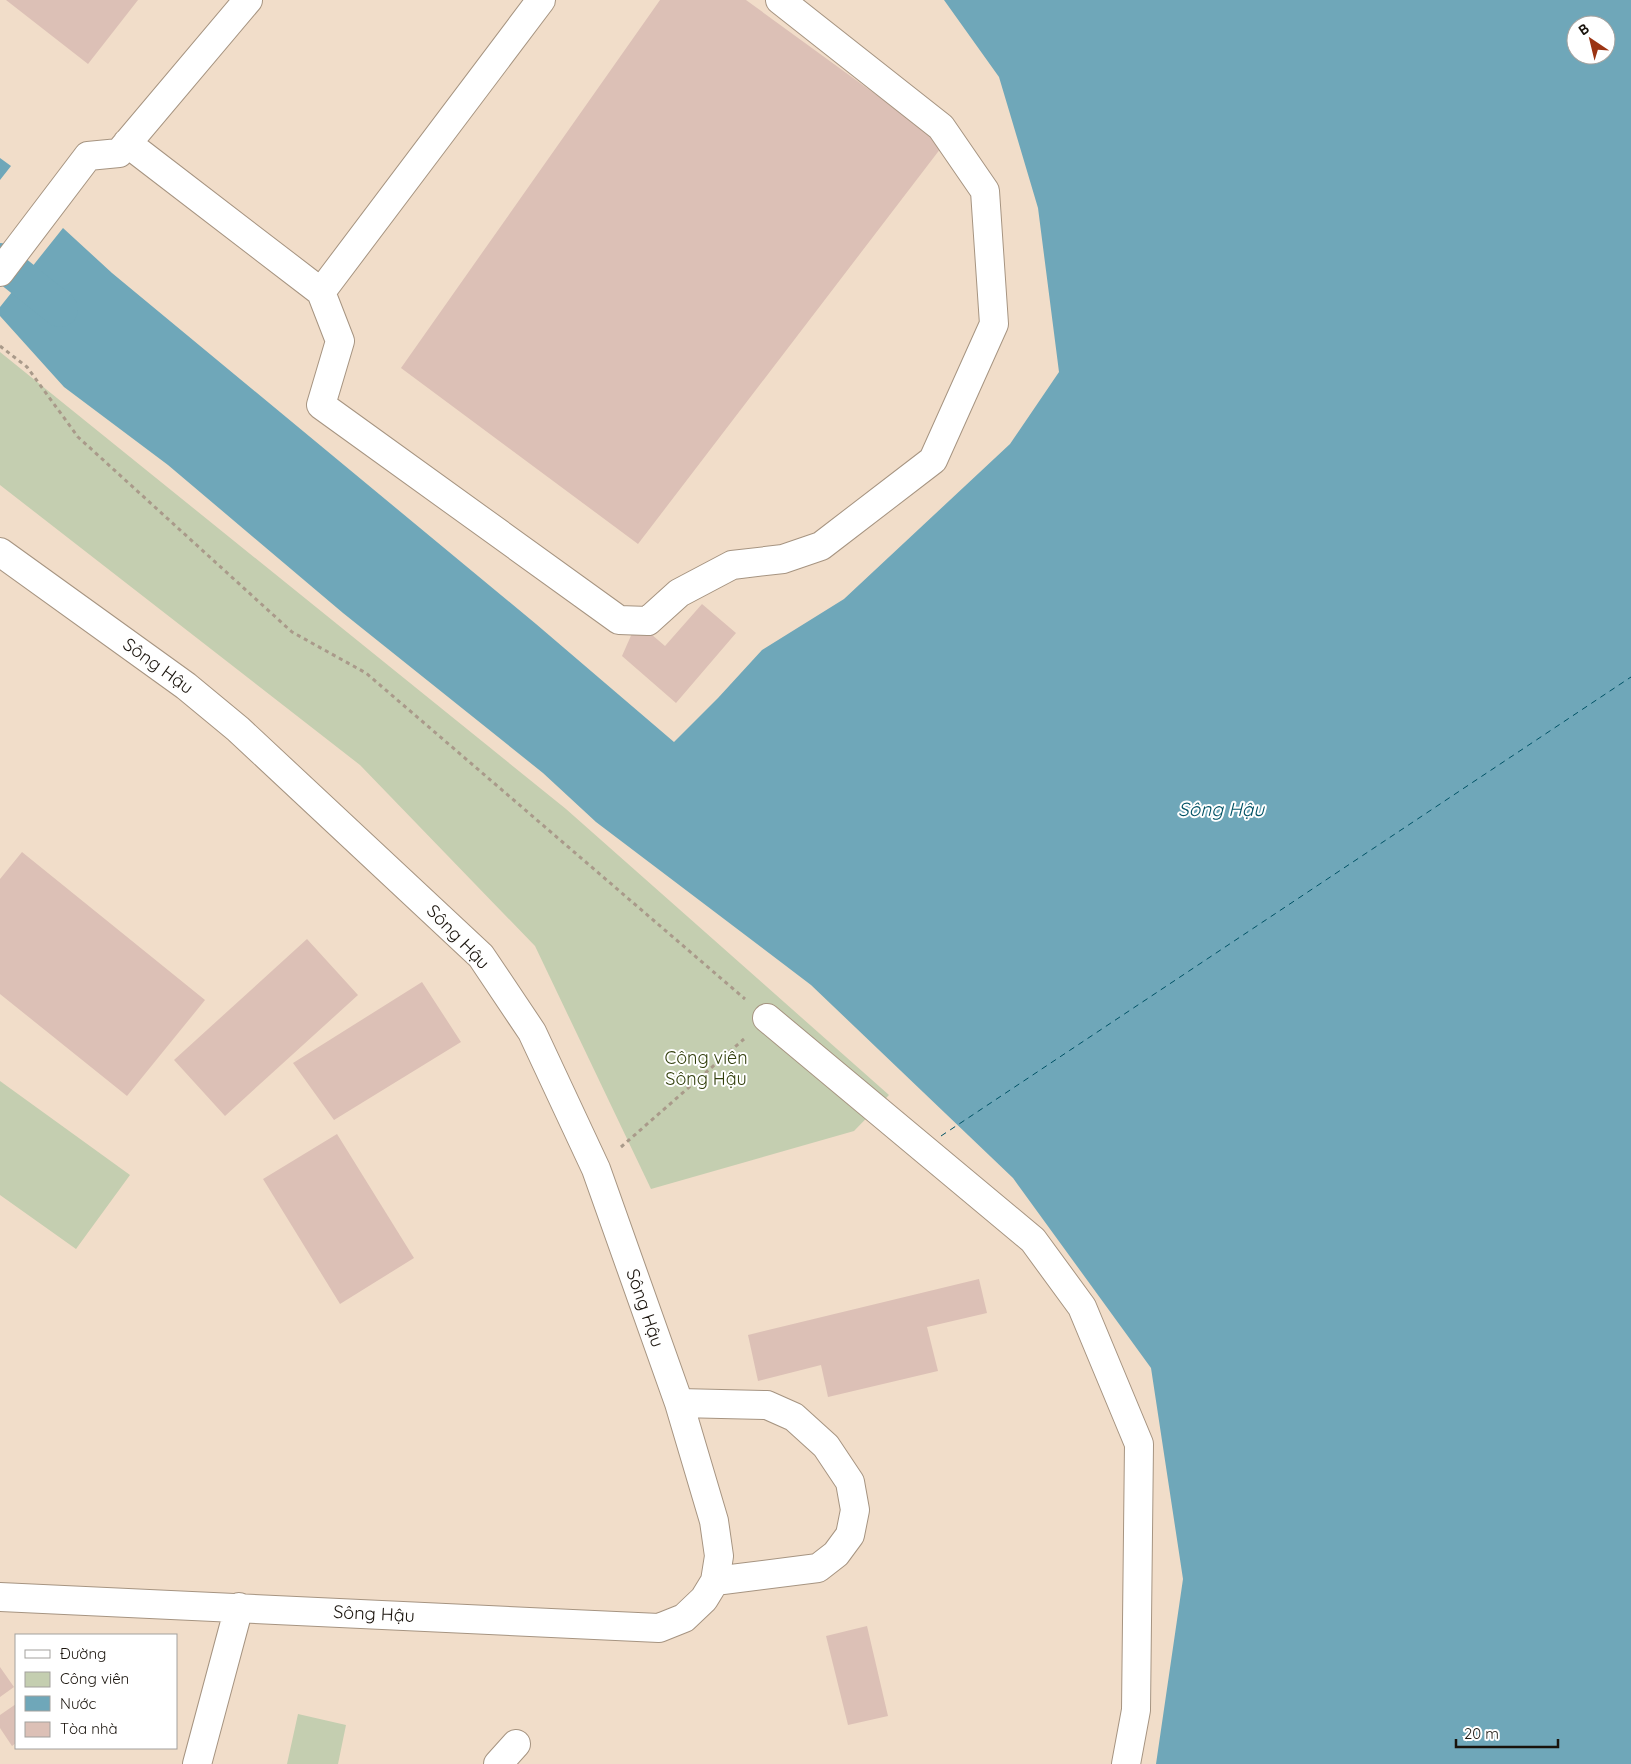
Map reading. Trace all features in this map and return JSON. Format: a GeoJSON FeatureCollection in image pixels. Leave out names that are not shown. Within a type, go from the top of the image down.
{"type":"FeatureCollection","features":[{"type":"Feature","properties":{"kind":"street"},"geometry":{"type":"LineString","coordinates":[[0,272],[88,156],[119,153],[248,0]]}},
{"type":"Feature","properties":{"kind":"street"},"geometry":{"type":"LineString","coordinates":[[321,292],[541,0]]}},
{"type":"Feature","properties":{"kind":"street"},"geometry":{"type":"LineString","coordinates":[[127,143],[321,292],[340,341],[321,405],[619,620],[648,621],[679,594],[732,565],[783,559],[821,546],[933,460],[994,324],[985,191],[941,127],[780,0]]}},
{"type":"Feature","properties":{"kind":"street","name":"Sông Hậu"},"geometry":{"type":"LineString","coordinates":[[0,552],[186,686],[230,723],[481,956],[532,1032],[596,1169],[679,1404],[714,1521],[719,1556],[715,1581],[704,1599],[684,1618],[659,1628],[0,1597]]}},
{"type":"Feature","properties":{"kind":"street"},"geometry":{"type":"LineString","coordinates":[[767,1018],[1033,1240],[1082,1307],[1139,1444],[1136,1710],[1126,1764]]}},
{"type":"Feature","properties":{"kind":"street"},"geometry":{"type":"LineString","coordinates":[[679,1404],[767,1405],[794,1417],[826,1446],[850,1482],[855,1510],[854,1524],[850,1535],[842,1547],[826,1563],[818,1568],[715,1581]]}},
{"type":"Feature","properties":{"kind":"street"},"geometry":{"type":"LineString","coordinates":[[198,1764],[239,1607]]}},
{"type":"Feature","properties":{"kind":"street"},"geometry":{"type":"LineString","coordinates":[[498,1764],[516,1744]]}},
{"type":"Feature","properties":{"kind":"path"},"geometry":{"type":"LineString","coordinates":[[0,346],[27,367],[78,438],[292,632],[366,673],[767,1018],[596,1169]]}},
{"type":"Feature","properties":{"kind":"green space","name":"Công viên Sông Hậu"},"geometry":{"type":"Polygon","coordinates":[[[0,352],[566,809],[889,1095],[854,1131],[651,1189],[535,946],[360,765],[0,485],[0,352]]]}},
{"type":"Feature","properties":{"kind":"green space"},"geometry":{"type":"Polygon","coordinates":[[[0,1081],[130,1175],[76,1249],[0,1195],[0,1081]]]}},
{"type":"Feature","properties":{"kind":"green space"},"geometry":{"type":"Polygon","coordinates":[[[298,1714],[346,1725],[338,1764],[287,1764],[298,1714]]]}},
{"type":"Feature","properties":{"kind":"water","name":"Sông Hậu"},"geometry":{"type":"Polygon","coordinates":[[[944,0],[1631,0],[1631,1764],[1156,1764],[1183,1579],[1151,1368],[1013,1178],[811,985],[596,822],[543,773],[343,613],[168,465],[64,387],[0,316],[0,307],[63,228],[112,273],[536,624],[674,742],[762,650],[844,599],[1010,444],[1059,372],[1038,208],[999,77],[944,0]]]}},
{"type":"Feature","properties":{"kind":"water"},"geometry":{"type":"Polygon","coordinates":[[[0,158],[11,166],[0,180],[0,158]]]}},
{"type":"Feature","properties":{"kind":"building"},"geometry":{"type":"Polygon","coordinates":[[[6,0],[138,0],[88,64],[6,0]]]}},
{"type":"Feature","properties":{"kind":"building"},"geometry":{"type":"Polygon","coordinates":[[[660,0],[746,0],[944,144],[638,544],[401,368],[660,0]]]}},
{"type":"Feature","properties":{"kind":"building"},"geometry":{"type":"Polygon","coordinates":[[[702,604],[736,633],[676,703],[622,656],[637,622],[665,646],[702,604]]]}},
{"type":"Feature","properties":{"kind":"building"},"geometry":{"type":"Polygon","coordinates":[[[22,852],[205,1000],[127,1096],[0,994],[0,879],[22,852]]]}},
{"type":"Feature","properties":{"kind":"building"},"geometry":{"type":"Polygon","coordinates":[[[307,939],[358,995],[225,1116],[174,1060],[307,939]]]}},
{"type":"Feature","properties":{"kind":"building"},"geometry":{"type":"Polygon","coordinates":[[[422,982],[461,1042],[334,1120],[293,1063],[422,982]]]}},
{"type":"Feature","properties":{"kind":"building"},"geometry":{"type":"Polygon","coordinates":[[[337,1134],[414,1258],[340,1304],[263,1179],[337,1134]]]}},
{"type":"Feature","properties":{"kind":"building"},"geometry":{"type":"Polygon","coordinates":[[[979,1279],[987,1313],[927,1327],[938,1371],[828,1397],[821,1365],[758,1381],[748,1335],[979,1279]]]}},
{"type":"Feature","properties":{"kind":"building"},"geometry":{"type":"Polygon","coordinates":[[[867,1626],[888,1716],[848,1725],[826,1636],[867,1626]]]}},
{"type":"Feature","properties":{"kind":"building"},"geometry":{"type":"Polygon","coordinates":[[[0,1667],[14,1687],[0,1697],[0,1667]]]}},
{"type":"Feature","properties":{"kind":"building"},"geometry":{"type":"Polygon","coordinates":[[[15,1705],[15,1744],[12,1746],[0,1728],[0,1715],[15,1705]]]}},
{"type":"Feature","properties":{"kind":"waterway"},"geometry":{"type":"LineString","coordinates":[[0,261],[60,309]]}},
{"type":"Feature","properties":{"kind":"ferry route"},"geometry":{"type":"LineString","coordinates":[[941,1136],[1631,677]]}}]}
